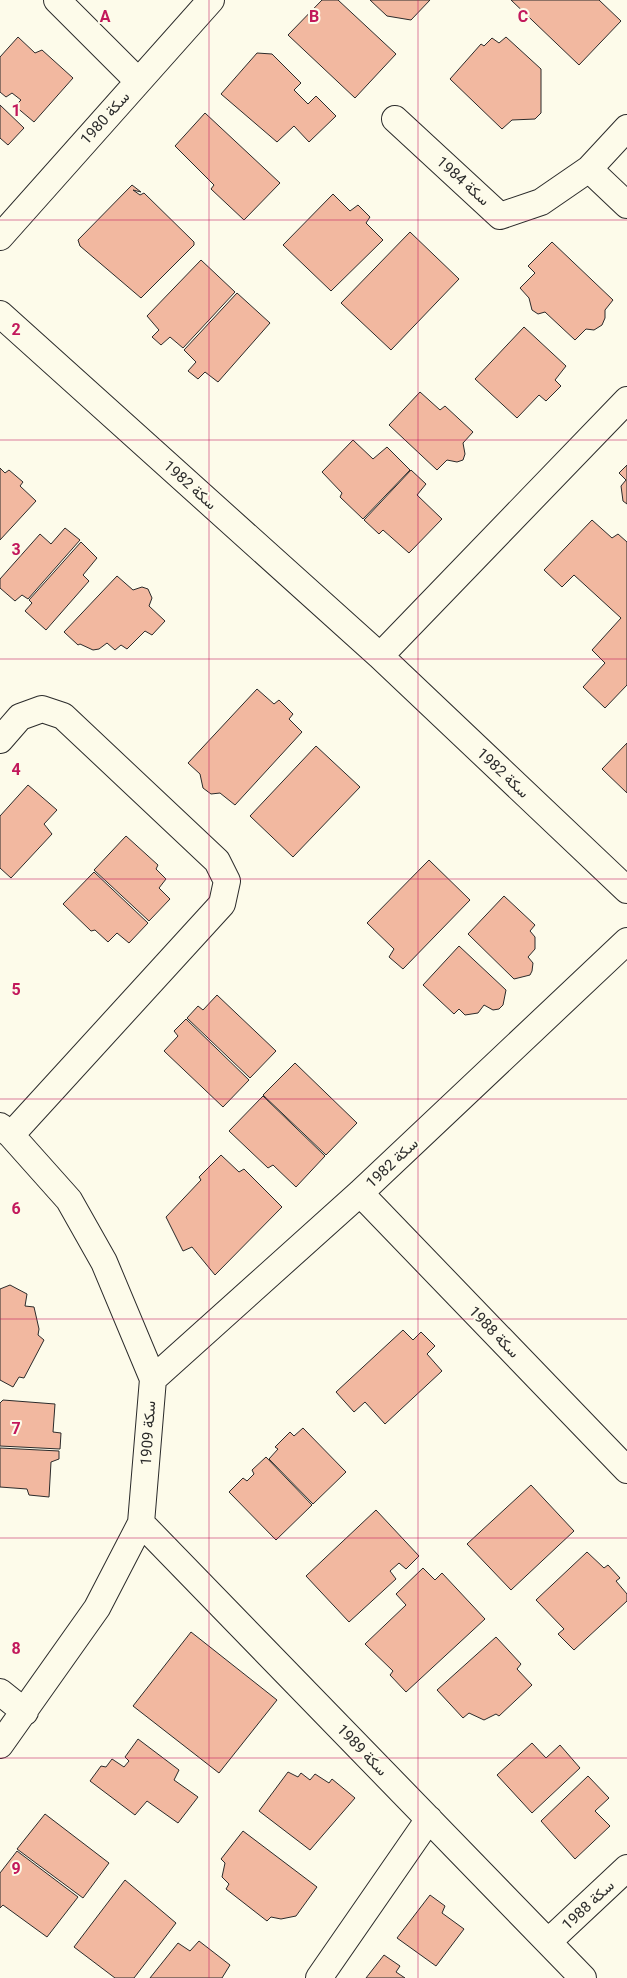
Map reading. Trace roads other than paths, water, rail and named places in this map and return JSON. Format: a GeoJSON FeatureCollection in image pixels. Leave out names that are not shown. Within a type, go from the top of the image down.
{"type":"FeatureCollection","features":[{"type":"Feature","properties":{"kind":"street"},"geometry":{"type":"LineString","coordinates":[[57,0],[138,81]]}},
{"type":"Feature","properties":{"kind":"street","name":"سكة 1980"},"geometry":{"type":"LineString","coordinates":[[0,237],[211,0]]}},
{"type":"Feature","properties":{"kind":"street","name":"سكة 1984"},"geometry":{"type":"LineString","coordinates":[[395,119],[500,216],[541,202],[589,169],[627,128]]}},
{"type":"Feature","properties":{"kind":"street"},"geometry":{"type":"LineString","coordinates":[[589,169],[627,205]]}},
{"type":"Feature","properties":{"kind":"street","name":"سكة 1982"},"geometry":{"type":"LineString","coordinates":[[0,314],[380,656],[627,890]]}},
{"type":"Feature","properties":{"kind":"street"},"geometry":{"type":"LineString","coordinates":[[380,656],[627,400]]}},
{"type":"Feature","properties":{"kind":"street"},"geometry":{"type":"LineString","coordinates":[[0,740],[20,717],[42,709],[63,716],[217,861],[227,881],[222,904],[6,1130]]}},
{"type":"Feature","properties":{"kind":"street","name":"سكة 1982"},"geometry":{"type":"LineString","coordinates":[[152,1379],[360,1193],[627,941]]}},
{"type":"Feature","properties":{"kind":"street","name":"سكة 1909"},"geometry":{"type":"LineString","coordinates":[[0,1745],[97,1608],[141,1523],[152,1379],[104,1262],[69,1200],[6,1130]]}},
{"type":"Feature","properties":{"kind":"street","name":"سكة 1988"},"geometry":{"type":"LineString","coordinates":[[360,1193],[627,1470]]}},
{"type":"Feature","properties":{"kind":"street","name":"سكة 1989"},"geometry":{"type":"LineString","coordinates":[[141,1523],[583,1978]]}},
{"type":"Feature","properties":{"kind":"street"},"geometry":{"type":"LineString","coordinates":[[0,1692],[25,1712]]}},
{"type":"Feature","properties":{"kind":"street"},"geometry":{"type":"LineString","coordinates":[[319,1978],[429,1819]]}},
{"type":"Feature","properties":{"kind":"street","name":"سكة 1988"},"geometry":{"type":"LineString","coordinates":[[548,1942],[627,1868]]}}]}
